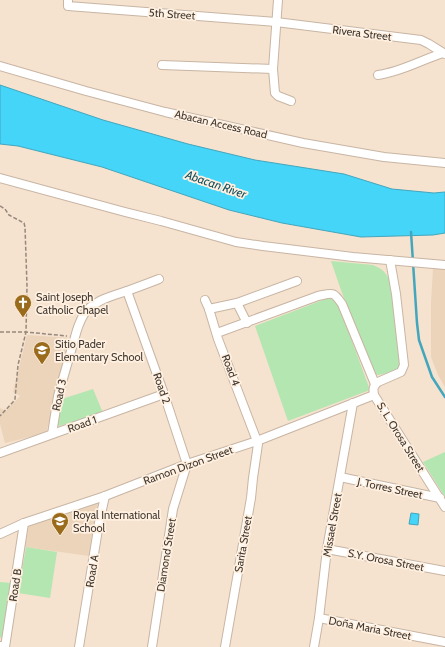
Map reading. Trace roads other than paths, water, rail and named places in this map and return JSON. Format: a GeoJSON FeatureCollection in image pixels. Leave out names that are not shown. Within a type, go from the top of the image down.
{"type":"FeatureCollection","features":[{"type":"Feature","properties":{"kind":"street"},"geometry":{"type":"LineString","coordinates":[[278,0],[273,69],[275,93],[278,96],[291,101]]}},
{"type":"Feature","properties":{"kind":"street","name":"5th Street"},"geometry":{"type":"LineString","coordinates":[[68,3],[276,22]]}},
{"type":"Feature","properties":{"kind":"street","name":"Rivera Street"},"geometry":{"type":"LineString","coordinates":[[276,22],[421,40],[444,53]]}},
{"type":"Feature","properties":{"kind":"street"},"geometry":{"type":"LineString","coordinates":[[378,75],[389,73],[429,57],[444,53]]}},
{"type":"Feature","properties":{"kind":"street"},"geometry":{"type":"LineString","coordinates":[[162,65],[273,69]]}},
{"type":"Feature","properties":{"kind":"street","name":"Abacan Access Road"},"geometry":{"type":"LineString","coordinates":[[0,66],[158,110],[303,143],[384,156],[445,163]]}},
{"type":"Feature","properties":{"kind":"street"},"geometry":{"type":"LineString","coordinates":[[0,178],[236,242],[353,257],[445,265]]}},
{"type":"Feature","properties":{"kind":"street"},"geometry":{"type":"LineString","coordinates":[[216,333],[318,296],[332,294],[337,296],[342,304],[375,384],[381,380],[398,374],[401,372],[404,365],[396,294],[390,260]]}},
{"type":"Feature","properties":{"kind":"street","name":"Road 3"},"geometry":{"type":"LineString","coordinates":[[52,434],[58,396],[74,337],[84,315],[89,308],[107,298],[159,279]]}},
{"type":"Feature","properties":{"kind":"street"},"geometry":{"type":"LineString","coordinates":[[209,309],[237,303],[297,281]]}},
{"type":"Feature","properties":{"kind":"street","name":"Road 2"},"geometry":{"type":"LineString","coordinates":[[127,290],[187,464]]}},
{"type":"Feature","properties":{"kind":"street","name":"Road 4"},"geometry":{"type":"LineString","coordinates":[[205,300],[257,441]]}},
{"type":"Feature","properties":{"kind":"street"},"geometry":{"type":"LineString","coordinates":[[237,303],[247,323]]}},
{"type":"Feature","properties":{"kind":"street","name":"S. L. Orosa Street"},"geometry":{"type":"LineString","coordinates":[[375,384],[373,390],[374,395],[445,507]]}},
{"type":"Feature","properties":{"kind":"street","name":"Road 1"},"geometry":{"type":"LineString","coordinates":[[0,453],[164,394]]}},
{"type":"Feature","properties":{"kind":"street","name":"Ramon Dizon Street"},"geometry":{"type":"LineString","coordinates":[[0,534],[24,523],[105,496],[187,464],[257,441],[374,395]]}},
{"type":"Feature","properties":{"kind":"street","name":"Missael Street"},"geometry":{"type":"LineString","coordinates":[[314,647],[327,549],[353,403]]}},
{"type":"Feature","properties":{"kind":"street","name":"Sarita Street"},"geometry":{"type":"LineString","coordinates":[[225,647],[251,498],[258,446],[257,441]]}},
{"type":"Feature","properties":{"kind":"street","name":"Diamond Street"},"geometry":{"type":"LineString","coordinates":[[152,647],[173,509],[187,464]]}},
{"type":"Feature","properties":{"kind":"street","name":"J. Torres Street"},"geometry":{"type":"LineString","coordinates":[[340,477],[440,498]]}},
{"type":"Feature","properties":{"kind":"street","name":"Road A"},"geometry":{"type":"LineString","coordinates":[[79,647],[105,496]]}},
{"type":"Feature","properties":{"kind":"street","name":"Road B"},"geometry":{"type":"LineString","coordinates":[[5,647],[24,523]]}},
{"type":"Feature","properties":{"kind":"street","name":"S.Y. Orosa Street"},"geometry":{"type":"LineString","coordinates":[[327,549],[445,571]]}},
{"type":"Feature","properties":{"kind":"street","name":"Doña Maria Street"},"geometry":{"type":"LineString","coordinates":[[319,618],[445,642]]}},
{"type":"Feature","properties":{"kind":"street"},"geometry":{"type":"LineString","coordinates":[[0,646],[5,647]]}},
{"type":"Feature","properties":{"kind":"water","name":"Abacan River"},"geometry":{"type":"Polygon","coordinates":[[[0,85],[103,120],[188,144],[255,160],[344,174],[392,189],[434,193],[445,192],[445,233],[433,235],[361,237],[282,223],[229,210],[102,167],[18,146],[0,144],[0,85]]]}},
{"type":"Feature","properties":{"kind":"water"},"geometry":{"type":"Polygon","coordinates":[[[411,513],[419,514],[418,525],[409,524],[411,513]]]}},
{"type":"Feature","properties":{"kind":"waterway"},"geometry":{"type":"LineString","coordinates":[[411,232],[419,340],[432,377],[445,397]]}},
{"type":"Feature","properties":{"kind":"place","name":"Saint Joseph Catholic Chapel"},"geometry":{"type":"Point","coordinates":[23,318]}},
{"type":"Feature","properties":{"kind":"place","name":"Sitio Pader Elementary School"},"geometry":{"type":"Point","coordinates":[42,365]}},
{"type":"Feature","properties":{"kind":"place","name":"Royal International School"},"geometry":{"type":"Point","coordinates":[60,536]}}]}
